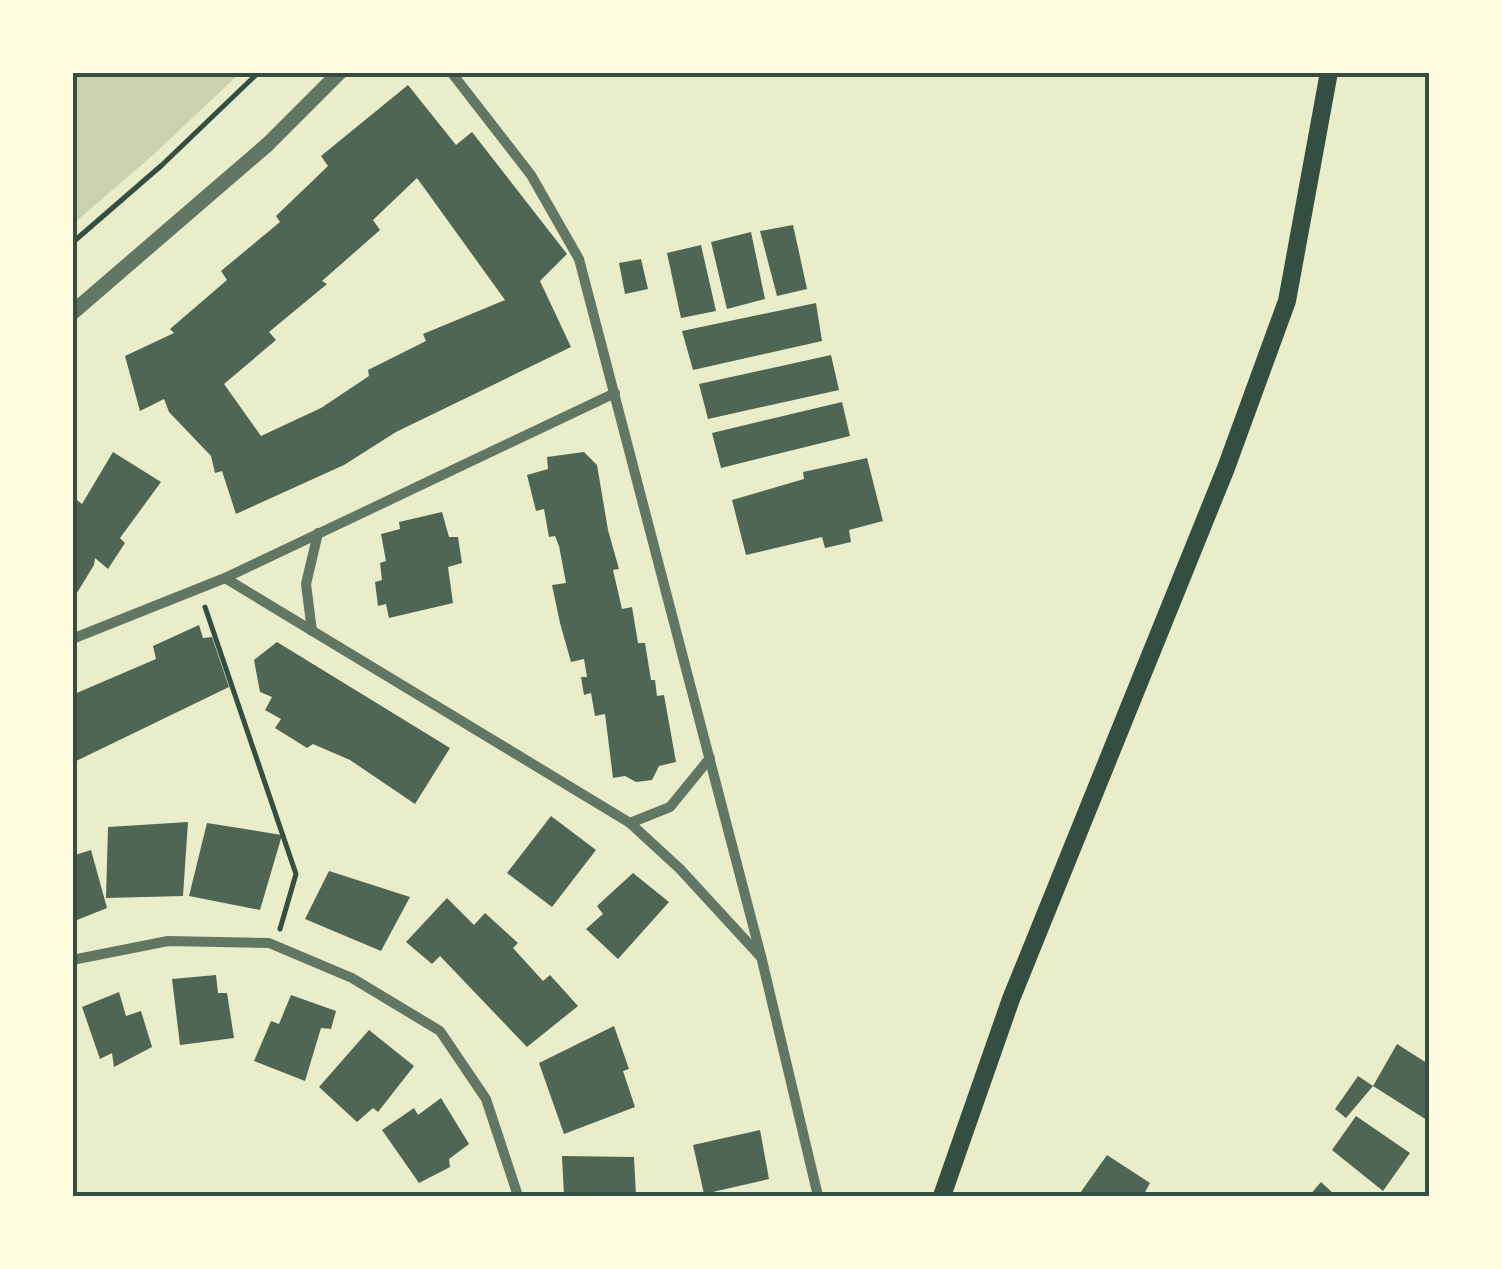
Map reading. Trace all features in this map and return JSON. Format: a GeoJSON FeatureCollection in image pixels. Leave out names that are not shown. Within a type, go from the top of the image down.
{"type":"FeatureCollection","features":[{"type":"Feature","properties":{"kind":"main road"},"geometry":{"type":"LineString","coordinates":[[942,1196],[1010,998],[1226,468],[1288,302],[1329,72]]}},
{"type":"Feature","properties":{"kind":"street"},"geometry":{"type":"LineString","coordinates":[[72,313],[268,144],[340,72]]}},
{"type":"Feature","properties":{"kind":"street"},"geometry":{"type":"LineString","coordinates":[[451,72],[531,175],[579,259],[710,758],[818,1196]]}},
{"type":"Feature","properties":{"kind":"street"},"geometry":{"type":"LineString","coordinates":[[72,639],[225,578],[615,392]]}},
{"type":"Feature","properties":{"kind":"street"},"geometry":{"type":"LineString","coordinates":[[312,631],[306,584],[318,533]]}},
{"type":"Feature","properties":{"kind":"street"},"geometry":{"type":"LineString","coordinates":[[225,578],[630,824],[680,869],[760,956]]}},
{"type":"Feature","properties":{"kind":"street"},"geometry":{"type":"LineString","coordinates":[[630,824],[670,807],[710,758]]}},
{"type":"Feature","properties":{"kind":"street"},"geometry":{"type":"LineString","coordinates":[[72,960],[168,941],[269,943],[352,978],[440,1031],[486,1099],[518,1196]]}},
{"type":"Feature","properties":{"kind":"path"},"geometry":{"type":"LineString","coordinates":[[72,242],[162,165],[259,72]]}},
{"type":"Feature","properties":{"kind":"path"},"geometry":{"type":"LineString","coordinates":[[198,588],[296,874],[276,946]]}},
{"type":"Feature","properties":{"kind":"green space"},"geometry":{"type":"Polygon","coordinates":[[[73,72],[239,72],[240,73],[73,224],[73,72]]]}},
{"type":"Feature","properties":{"kind":"building"},"geometry":{"type":"Polygon","coordinates":[[[408,85],[456,145],[472,132],[567,254],[540,281],[571,347],[396,432],[344,465],[236,514],[222,471],[215,473],[211,456],[169,412],[164,399],[140,411],[125,356],[174,333],[170,329],[227,280],[221,271],[280,222],[276,216],[328,166],[321,156],[408,85]],[[417,178],[373,220],[380,230],[322,281],[327,284],[269,332],[276,340],[224,384],[261,436],[321,408],[369,376],[368,370],[426,341],[423,334],[505,300],[417,178]]]}},
{"type":"Feature","properties":{"kind":"building"},"geometry":{"type":"Polygon","coordinates":[[[793,225],[807,289],[777,296],[760,231],[793,225]]]}},
{"type":"Feature","properties":{"kind":"building"},"geometry":{"type":"Polygon","coordinates":[[[751,232],[765,299],[727,309],[711,242],[751,232]]]}},
{"type":"Feature","properties":{"kind":"building"},"geometry":{"type":"Polygon","coordinates":[[[701,245],[716,311],[681,318],[667,253],[701,245]]]}},
{"type":"Feature","properties":{"kind":"building"},"geometry":{"type":"Polygon","coordinates":[[[641,259],[648,289],[625,294],[619,263],[641,259]]]}},
{"type":"Feature","properties":{"kind":"building"},"geometry":{"type":"Polygon","coordinates":[[[816,303],[822,341],[693,370],[682,331],[816,303]]]}},
{"type":"Feature","properties":{"kind":"building"},"geometry":{"type":"Polygon","coordinates":[[[831,355],[839,390],[708,419],[699,384],[831,355]]]}},
{"type":"Feature","properties":{"kind":"building"},"geometry":{"type":"Polygon","coordinates":[[[842,402],[850,436],[721,468],[712,433],[842,402]]]}},
{"type":"Feature","properties":{"kind":"building"},"geometry":{"type":"Polygon","coordinates":[[[113,452],[161,482],[120,538],[125,543],[108,569],[95,558],[72,601],[72,496],[82,504],[113,452]]]}},
{"type":"Feature","properties":{"kind":"building"},"geometry":{"type":"Polygon","coordinates":[[[584,452],[597,465],[619,569],[613,570],[622,609],[632,607],[638,643],[645,643],[651,680],[655,680],[657,696],[664,695],[676,762],[659,766],[652,780],[613,778],[605,714],[595,716],[591,693],[584,695],[584,659],[571,662],[560,623],[552,585],[566,583],[559,546],[555,536],[549,537],[544,509],[536,511],[527,475],[548,469],[547,457],[584,452]]]}},
{"type":"Feature","properties":{"kind":"building"},"geometry":{"type":"Polygon","coordinates":[[[867,458],[883,521],[849,530],[851,542],[825,548],[822,537],[746,555],[732,500],[804,479],[803,472],[867,458]]]}},
{"type":"Feature","properties":{"kind":"building"},"geometry":{"type":"Polygon","coordinates":[[[442,512],[449,537],[458,537],[462,563],[448,567],[453,603],[389,618],[386,604],[378,606],[375,582],[382,580],[380,563],[386,561],[381,534],[400,529],[399,522],[442,512]]]}},
{"type":"Feature","properties":{"kind":"building"},"geometry":{"type":"Polygon","coordinates":[[[199,625],[203,638],[212,637],[229,687],[72,763],[72,695],[156,659],[153,646],[199,625]]]}},
{"type":"Feature","properties":{"kind":"building"},"geometry":{"type":"Polygon","coordinates":[[[277,642],[450,748],[415,804],[350,760],[313,744],[307,748],[275,728],[281,719],[265,710],[272,697],[260,692],[254,660],[277,642]]]}},
{"type":"Feature","properties":{"kind":"building"},"geometry":{"type":"Polygon","coordinates":[[[551,816],[596,850],[552,907],[507,873],[551,816]]]}},
{"type":"Feature","properties":{"kind":"building"},"geometry":{"type":"Polygon","coordinates":[[[188,822],[183,896],[106,898],[108,827],[188,822]]]}},
{"type":"Feature","properties":{"kind":"building"},"geometry":{"type":"Polygon","coordinates":[[[207,823],[282,835],[260,910],[189,896],[207,823]]]}},
{"type":"Feature","properties":{"kind":"building"},"geometry":{"type":"Polygon","coordinates":[[[91,850],[107,908],[77,920],[72,916],[72,856],[91,850]]]}},
{"type":"Feature","properties":{"kind":"building"},"geometry":{"type":"Polygon","coordinates":[[[329,871],[410,897],[381,951],[305,919],[329,871]]]}},
{"type":"Feature","properties":{"kind":"building"},"geometry":{"type":"Polygon","coordinates":[[[633,873],[669,902],[618,959],[586,929],[603,914],[597,906],[633,873]]]}},
{"type":"Feature","properties":{"kind":"building"},"geometry":{"type":"Polygon","coordinates":[[[447,898],[474,925],[485,913],[518,943],[513,948],[543,981],[550,975],[578,1006],[527,1047],[440,956],[432,964],[406,942],[447,898]]]}},
{"type":"Feature","properties":{"kind":"building"},"geometry":{"type":"Polygon","coordinates":[[[216,975],[218,993],[227,993],[234,1038],[180,1045],[172,979],[216,975]]]}},
{"type":"Feature","properties":{"kind":"building"},"geometry":{"type":"Polygon","coordinates":[[[119,992],[126,1016],[141,1011],[152,1047],[114,1067],[112,1053],[100,1059],[82,1007],[119,992]]]}},
{"type":"Feature","properties":{"kind":"building"},"geometry":{"type":"Polygon","coordinates":[[[291,995],[336,1011],[331,1029],[321,1028],[305,1081],[254,1061],[271,1021],[279,1024],[291,995]]]}},
{"type":"Feature","properties":{"kind":"building"},"geometry":{"type":"Polygon","coordinates":[[[614,1026],[629,1069],[623,1071],[635,1107],[564,1134],[539,1063],[614,1026]]]}},
{"type":"Feature","properties":{"kind":"building"},"geometry":{"type":"Polygon","coordinates":[[[369,1030],[414,1066],[378,1112],[373,1108],[357,1122],[319,1087],[369,1030]]]}},
{"type":"Feature","properties":{"kind":"building"},"geometry":{"type":"Polygon","coordinates":[[[1397,1044],[1430,1065],[1430,1122],[1373,1086],[1397,1044]]]}},
{"type":"Feature","properties":{"kind":"building"},"geometry":{"type":"Polygon","coordinates":[[[1358,1076],[1373,1086],[1346,1118],[1335,1109],[1358,1076]]]}},
{"type":"Feature","properties":{"kind":"building"},"geometry":{"type":"Polygon","coordinates":[[[441,1098],[469,1144],[449,1159],[450,1167],[419,1183],[382,1130],[414,1108],[418,1115],[441,1098]]]}},
{"type":"Feature","properties":{"kind":"building"},"geometry":{"type":"Polygon","coordinates":[[[1356,1116],[1410,1153],[1383,1191],[1332,1150],[1356,1116]]]}},
{"type":"Feature","properties":{"kind":"building"},"geometry":{"type":"Polygon","coordinates":[[[760,1130],[769,1179],[704,1194],[693,1145],[760,1130]]]}},
{"type":"Feature","properties":{"kind":"building"},"geometry":{"type":"Polygon","coordinates":[[[1107,1155],[1150,1183],[1143,1196],[1078,1196],[1107,1155]]]}},
{"type":"Feature","properties":{"kind":"building"},"geometry":{"type":"Polygon","coordinates":[[[562,1156],[634,1157],[636,1196],[564,1196],[562,1156]]]}},
{"type":"Feature","properties":{"kind":"building"},"geometry":{"type":"Polygon","coordinates":[[[1321,1182],[1336,1196],[1309,1196],[1321,1182]]]}}]}
